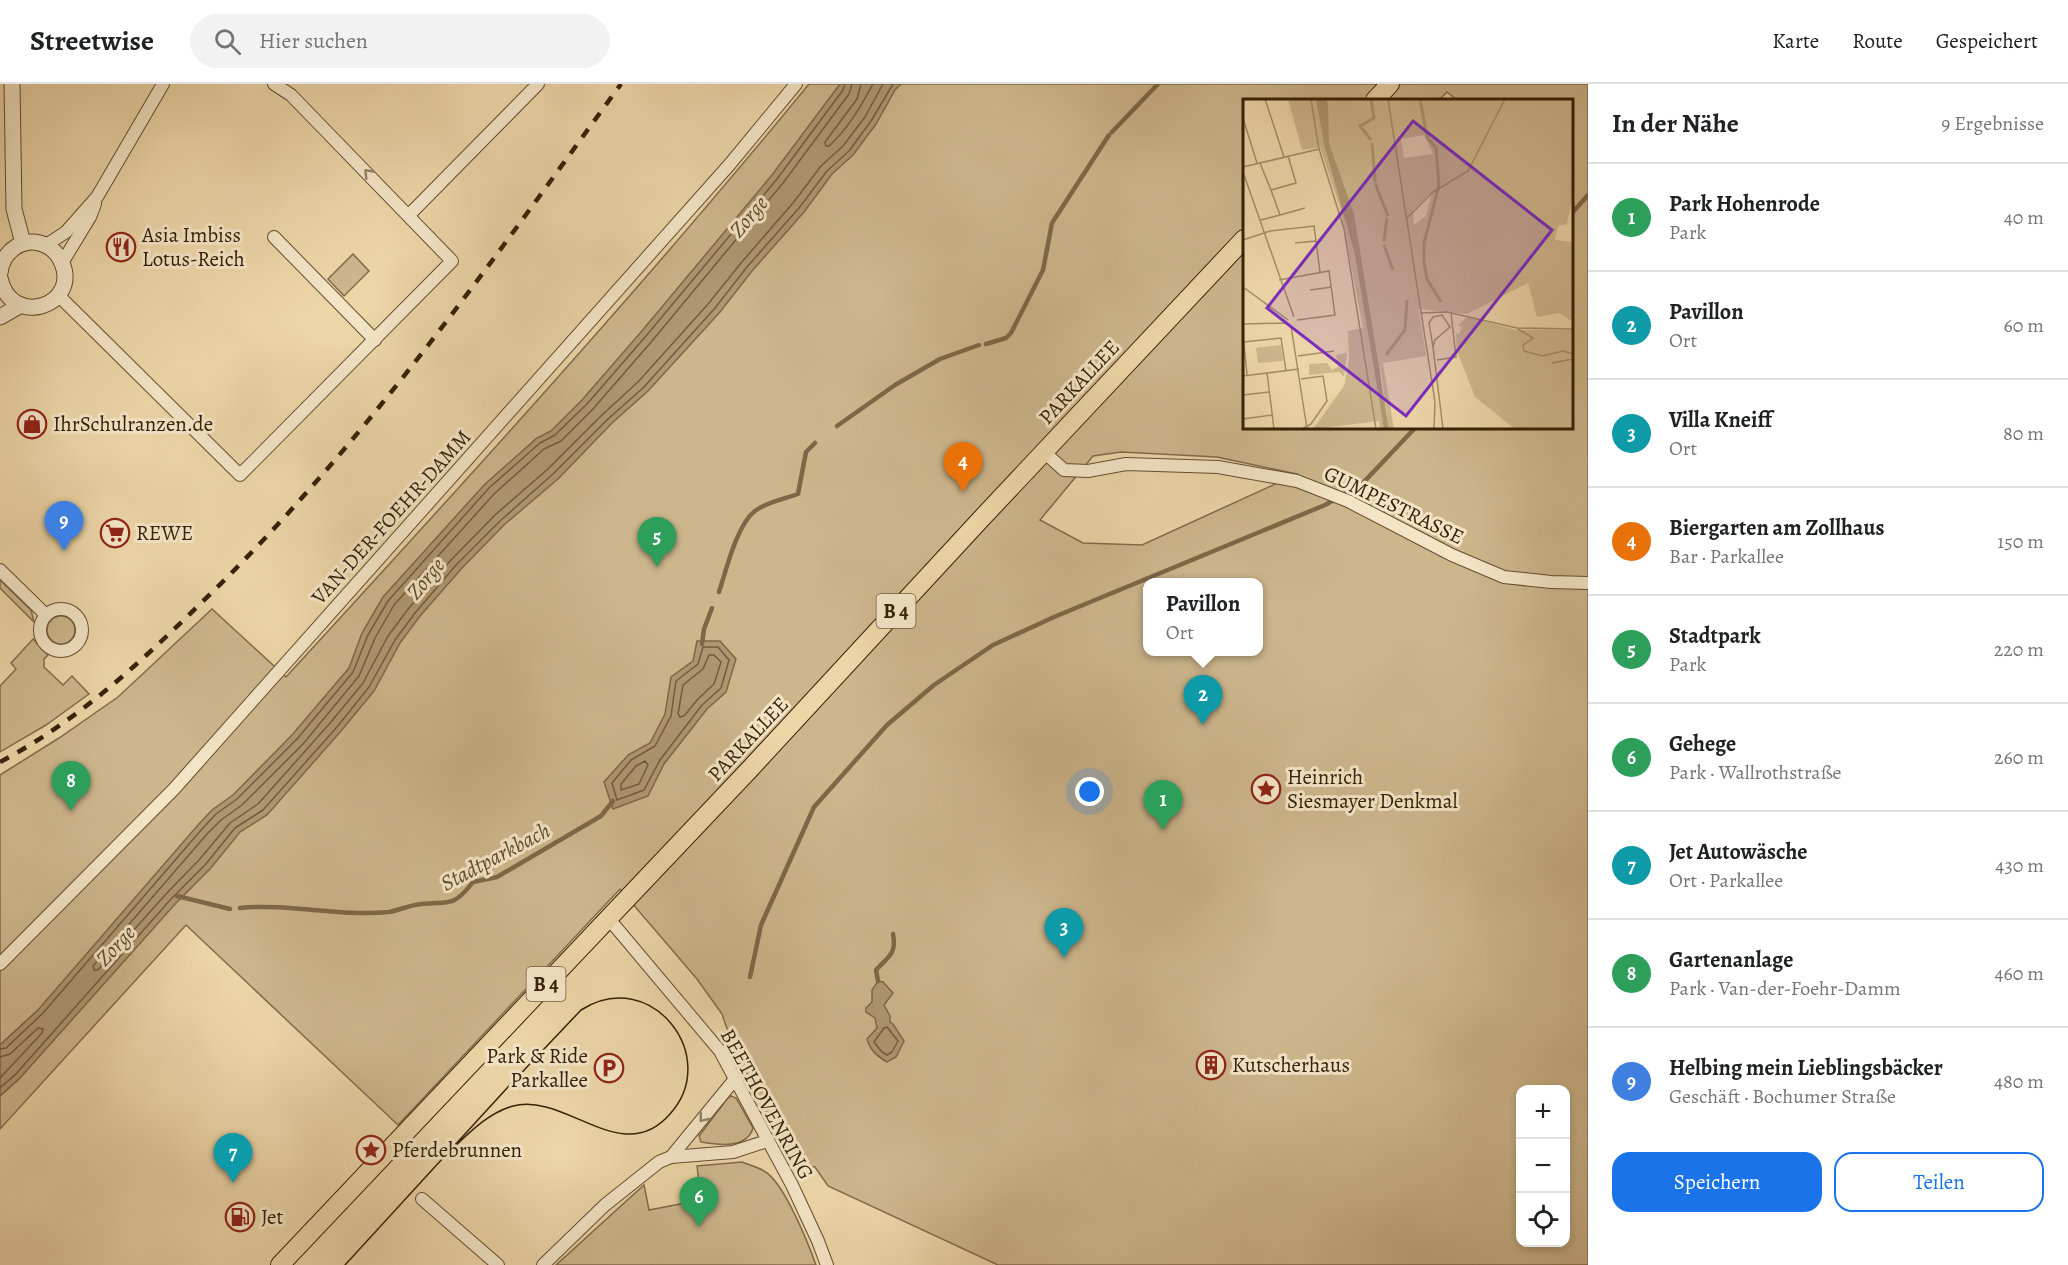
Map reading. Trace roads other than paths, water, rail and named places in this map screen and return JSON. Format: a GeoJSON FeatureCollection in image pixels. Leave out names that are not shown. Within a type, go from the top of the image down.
{"type":"FeatureCollection","features":[{"type":"Feature","properties":{"kind":"main road"},"geometry":{"type":"LineString","coordinates":[[1376,99],[1390,84]]}},
{"type":"Feature","properties":{"kind":"main road","name":"PARKALLEE"},"geometry":{"type":"LineString","coordinates":[[280,1265],[750,770],[1243,241]]}},
{"type":"Feature","properties":{"kind":"street"},"geometry":{"type":"LineString","coordinates":[[12,84],[14,209],[23,243]]}},
{"type":"Feature","properties":{"kind":"street"},"geometry":{"type":"LineString","coordinates":[[62,263],[90,217],[97,197],[163,84]]}},
{"type":"Feature","properties":{"kind":"street"},"geometry":{"type":"LineString","coordinates":[[58,295],[240,475],[452,261],[291,95],[274,84]]}},
{"type":"Feature","properties":{"kind":"street"},"geometry":{"type":"LineString","coordinates":[[409,215],[538,84]]}},
{"type":"Feature","properties":{"kind":"street","name":"VAN-DER-FOEHR-DAMM"},"geometry":{"type":"LineString","coordinates":[[0,964],[174,789],[707,191],[796,84]]}},
{"type":"Feature","properties":{"kind":"street"},"geometry":{"type":"LineString","coordinates":[[46,245],[66,232],[97,197]]}},
{"type":"Feature","properties":{"kind":"street"},"geometry":{"type":"LineString","coordinates":[[274,237],[375,340]]}},
{"type":"Feature","properties":{"kind":"street"},"geometry":{"type":"LineString","coordinates":[[33,242],[46,245],[53,249],[62,263],[65,278],[62,289],[48,304],[37,308],[21,305],[8,297],[0,283],[2,251],[23,243],[33,242]]}},
{"type":"Feature","properties":{"kind":"street"},"geometry":{"type":"LineString","coordinates":[[0,317],[21,305]]}},
{"type":"Feature","properties":{"kind":"street","name":"GUMPESTRASSE"},"geometry":{"type":"LineString","coordinates":[[1044,452],[1064,470],[1088,471],[1126,464],[1218,467],[1298,481],[1348,501],[1452,555],[1504,577],[1588,583]]}},
{"type":"Feature","properties":{"kind":"street"},"geometry":{"type":"LineString","coordinates":[[0,570],[46,615]]}},
{"type":"Feature","properties":{"kind":"street","name":"BEETHOVENRING"},"geometry":{"type":"LineString","coordinates":[[609,919],[720,1051],[792,1185],[827,1265]]}},
{"type":"Feature","properties":{"kind":"street"},"geometry":{"type":"LineString","coordinates":[[671,1157],[735,1079]]}},
{"type":"Feature","properties":{"kind":"street"},"geometry":{"type":"LineString","coordinates":[[543,1265],[605,1205],[659,1162],[671,1157],[733,1152],[767,1141]]}},
{"type":"Feature","properties":{"kind":"street"},"geometry":{"type":"LineString","coordinates":[[422,1199],[498,1265]]}},
{"type":"Feature","properties":{"kind":"water","name":"Zorge"},"geometry":{"type":"Polygon","coordinates":[[[840,84],[901,84],[853,155],[832,174],[804,212],[752,271],[720,312],[648,391],[612,423],[559,478],[504,525],[462,568],[420,616],[400,643],[374,691],[341,731],[267,815],[240,832],[210,869],[176,903],[20,1078],[0,1096],[0,1045],[38,1010],[212,810],[233,795],[292,735],[349,668],[362,633],[383,597],[485,484],[537,438],[551,431],[582,400],[772,175],[840,84]]]}},
{"type":"Feature","properties":{"kind":"water"},"geometry":{"type":"Polygon","coordinates":[[[697,641],[720,641],[736,659],[726,692],[707,709],[664,764],[648,796],[613,809],[604,782],[628,755],[650,743],[665,714],[671,677],[693,661],[697,641]]]}},
{"type":"Feature","properties":{"kind":"water"},"geometry":{"type":"Polygon","coordinates":[[[878,981],[883,982],[893,993],[884,1005],[890,1016],[890,1022],[904,1041],[896,1057],[887,1062],[874,1052],[867,1039],[877,1028],[875,1018],[866,1012],[866,1008],[872,1002],[872,990],[878,981]]]}},
{"type":"Feature","properties":{"kind":"waterway","name":"Stadtparkbach"},"geometry":{"type":"LineString","coordinates":[[1112,132],[1158,84]]}},
{"type":"Feature","properties":{"kind":"waterway","name":"Stadtparkbach"},"geometry":{"type":"LineString","coordinates":[[986,344],[1006,338],[1011,333],[1043,270],[1052,223],[1109,135]]}},
{"type":"Feature","properties":{"kind":"waterway"},"geometry":{"type":"LineString","coordinates":[[1573,212],[1588,195]]}},
{"type":"Feature","properties":{"kind":"waterway","name":"Stadtparkbach"},"geometry":{"type":"LineString","coordinates":[[837,426],[895,385],[940,359],[979,345]]}},
{"type":"Feature","properties":{"kind":"waterway"},"geometry":{"type":"LineString","coordinates":[[1148,578],[1325,505],[1361,485],[1414,429]]}},
{"type":"Feature","properties":{"kind":"waterway","name":"Stadtparkbach"},"geometry":{"type":"LineString","coordinates":[[719,592],[733,548],[743,526],[749,517],[760,508],[798,494],[806,452],[815,443]]}},
{"type":"Feature","properties":{"kind":"waterway"},"geometry":{"type":"LineString","coordinates":[[750,977],[761,925],[814,807],[887,725],[934,685],[993,645],[1143,580]]}},
{"type":"Feature","properties":{"kind":"waterway","name":"Stadtparkbach"},"geometry":{"type":"LineString","coordinates":[[702,644],[704,629],[712,608]]}},
{"type":"Feature","properties":{"kind":"waterway","name":"Stadtparkbach"},"geometry":{"type":"LineString","coordinates":[[240,908],[277,907],[370,913],[450,902],[460,896],[473,882],[497,877],[601,816],[613,801]]}},
{"type":"Feature","properties":{"kind":"waterway","name":"Stadtparkbach"},"geometry":{"type":"LineString","coordinates":[[177,896],[230,909]]}},
{"type":"Feature","properties":{"kind":"waterway"},"geometry":{"type":"LineString","coordinates":[[878,981],[876,970],[893,951],[893,934]]}},
{"type":"Feature","properties":{"kind":"tram line"},"geometry":{"type":"LineString","coordinates":[[345,1265],[508,1087],[581,1010],[607,999],[632,999],[654,1008],[671,1024],[683,1044],[688,1067],[684,1091],[670,1114],[652,1129],[633,1134],[613,1132],[553,1109],[533,1105],[513,1106],[495,1113],[451,1150]]}},
{"type":"Feature","properties":{"kind":"railway"},"geometry":{"type":"LineString","coordinates":[[0,762],[55,729],[130,670],[259,544],[316,482],[422,353],[621,84]]}},
{"type":"Feature","properties":{"kind":"place","name":"Asia Imbiss Lotus-Reich"},"geometry":{"type":"Point","coordinates":[121,247]}},
{"type":"Feature","properties":{"kind":"place","name":"IhrSchulranzen.de"},"geometry":{"type":"Point","coordinates":[32,424]}},
{"type":"Feature","properties":{"kind":"place","name":"Biergarten am Zollhaus"},"geometry":{"type":"Point","coordinates":[963,492]}},
{"type":"Feature","properties":{"kind":"place","name":"REWE"},"geometry":{"type":"Point","coordinates":[115,533]}},
{"type":"Feature","properties":{"kind":"place","name":"Helbing mein Lieblingsbäcker"},"geometry":{"type":"Point","coordinates":[64,551]}},
{"type":"Feature","properties":{"kind":"place","name":"Stadtpark"},"geometry":{"type":"Point","coordinates":[657,567]}},
{"type":"Feature","properties":{"kind":"place","name":"Pavillon"},"geometry":{"type":"Point","coordinates":[1203,725]}},
{"type":"Feature","properties":{"kind":"place","name":"Heinrich Siesmayer Denkmal"},"geometry":{"type":"Point","coordinates":[1266,789]}},
{"type":"Feature","properties":{"kind":"place","name":"Gartenanlage"},"geometry":{"type":"Point","coordinates":[71,811]}},
{"type":"Feature","properties":{"kind":"place","name":"Park Hohenrode"},"geometry":{"type":"Point","coordinates":[1163,830]}},
{"type":"Feature","properties":{"kind":"place","name":"Villa Kneiff"},"geometry":{"type":"Point","coordinates":[1064,958]}},
{"type":"Feature","properties":{"kind":"place","name":"Kutscherhaus"},"geometry":{"type":"Point","coordinates":[1211,1065]}},
{"type":"Feature","properties":{"kind":"place","name":"Park & Ride Parkallee"},"geometry":{"type":"Point","coordinates":[609,1068]}},
{"type":"Feature","properties":{"kind":"place","name":"Pferdebrunnen"},"geometry":{"type":"Point","coordinates":[371,1150]}},
{"type":"Feature","properties":{"kind":"place","name":"Jet Autowäsche"},"geometry":{"type":"Point","coordinates":[233,1183]}},
{"type":"Feature","properties":{"kind":"place","name":"Jet"},"geometry":{"type":"Point","coordinates":[240,1217]}},
{"type":"Feature","properties":{"kind":"place","name":"Gehege"},"geometry":{"type":"Point","coordinates":[699,1227]}}]}
